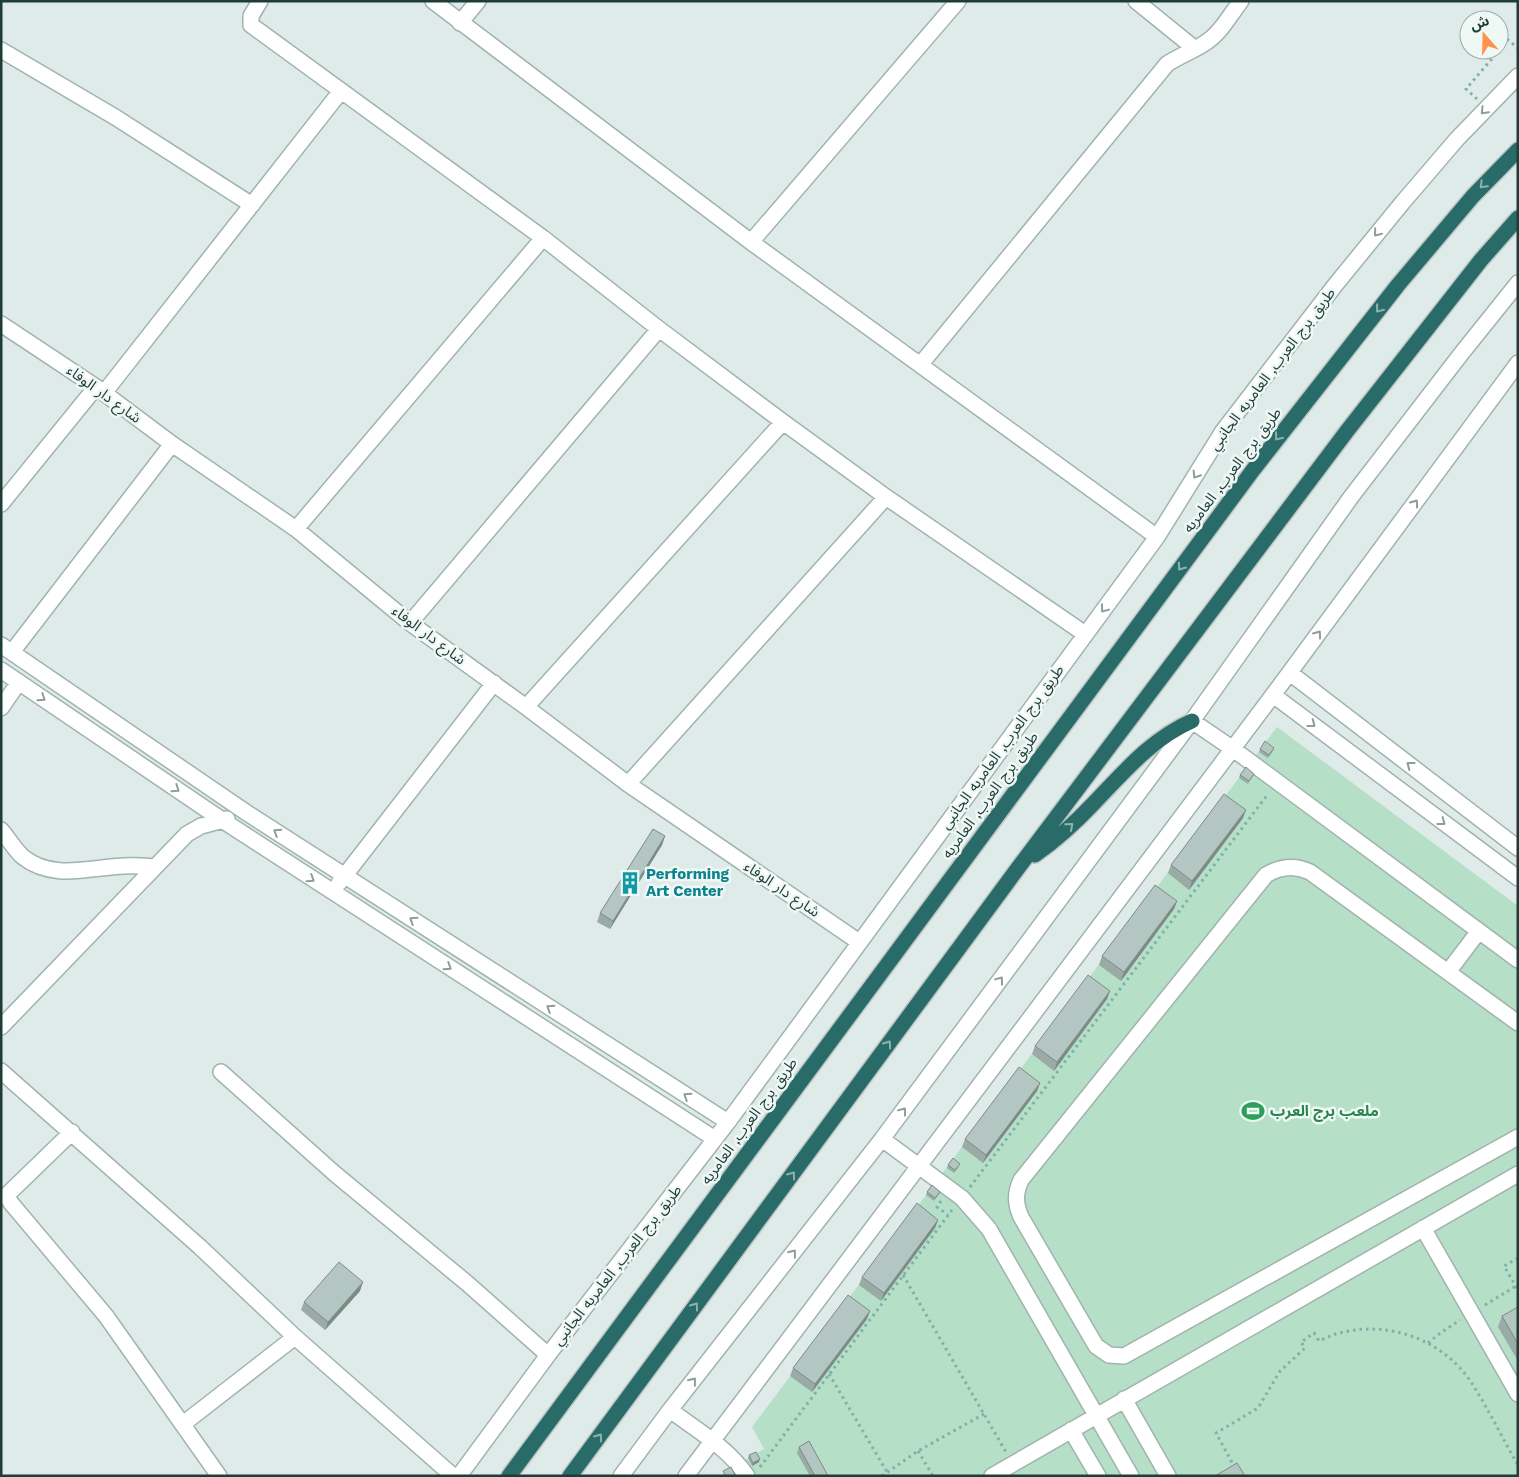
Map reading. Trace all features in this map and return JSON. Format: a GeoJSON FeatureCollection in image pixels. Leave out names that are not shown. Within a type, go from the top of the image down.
{"type":"FeatureCollection","features":[{"type":"Feature","properties":{"kind":"highway","name":"طريق برج العرب, العامريه"},"geometry":{"type":"LineString","coordinates":[[509,1476],[1253,470],[1398,285],[1473,196],[1518,150]]}},
{"type":"Feature","properties":{"kind":"highway"},"geometry":{"type":"LineString","coordinates":[[570,1476],[1018,868],[1347,431],[1482,260],[1518,218]]}},
{"type":"Feature","properties":{"kind":"highway"},"geometry":{"type":"LineString","coordinates":[[1018,868],[1077,820],[1149,747],[1162,737],[1192,721]]}},
{"type":"Feature","properties":{"kind":"street"},"geometry":{"type":"LineString","coordinates":[[260,1],[251,16],[251,25],[543,238],[659,329],[783,422],[886,497],[1085,634]]}},
{"type":"Feature","properties":{"kind":"street"},"geometry":{"type":"LineString","coordinates":[[432,1],[751,242],[1157,537]]}},
{"type":"Feature","properties":{"kind":"street"},"geometry":{"type":"LineString","coordinates":[[460,23],[478,1]]}},
{"type":"Feature","properties":{"kind":"street"},"geometry":{"type":"LineString","coordinates":[[751,242],[958,1]]}},
{"type":"Feature","properties":{"kind":"street"},"geometry":{"type":"LineString","coordinates":[[1136,1],[1194,48]]}},
{"type":"Feature","properties":{"kind":"street"},"geometry":{"type":"LineString","coordinates":[[920,365],[1167,64],[1205,43],[1216,33],[1241,1]]}},
{"type":"Feature","properties":{"kind":"street"},"geometry":{"type":"LineString","coordinates":[[1,50],[139,132],[252,205]]}},
{"type":"Feature","properties":{"kind":"street","name":"طريق برج العرب, العامريه الجانبي"},"geometry":{"type":"LineString","coordinates":[[459,1476],[548,1355],[728,1122],[1157,537],[1223,431],[1336,284],[1403,202],[1457,140],[1518,76]]}},
{"type":"Feature","properties":{"kind":"street"},"geometry":{"type":"LineString","coordinates":[[1,504],[100,390],[252,205],[341,91]]}},
{"type":"Feature","properties":{"kind":"street"},"geometry":{"type":"LineString","coordinates":[[296,529],[543,238]]}},
{"type":"Feature","properties":{"kind":"street"},"geometry":{"type":"LineString","coordinates":[[621,1476],[670,1410],[882,1139],[1192,721],[1350,497],[1518,283]]}},
{"type":"Feature","properties":{"kind":"street","name":"شارع دار الوفاء"},"geometry":{"type":"LineString","coordinates":[[1,324],[100,390],[172,444],[296,529],[410,623],[494,683],[628,784],[860,942]]}},
{"type":"Feature","properties":{"kind":"street"},"geometry":{"type":"LineString","coordinates":[[410,623],[659,329]]}},
{"type":"Feature","properties":{"kind":"street"},"geometry":{"type":"LineString","coordinates":[[686,1476],[1290,673],[1518,363]]}},
{"type":"Feature","properties":{"kind":"street"},"geometry":{"type":"LineString","coordinates":[[526,707],[783,422]]}},
{"type":"Feature","properties":{"kind":"street"},"geometry":{"type":"LineString","coordinates":[[172,444],[6,649],[247,813],[728,1122]]}},
{"type":"Feature","properties":{"kind":"street"},"geometry":{"type":"LineString","coordinates":[[628,784],[886,497]]}},
{"type":"Feature","properties":{"kind":"street"},"geometry":{"type":"LineString","coordinates":[[1,670],[222,820],[715,1139]]}},
{"type":"Feature","properties":{"kind":"street"},"geometry":{"type":"LineString","coordinates":[[1290,673],[1518,848]]}},
{"type":"Feature","properties":{"kind":"street"},"geometry":{"type":"LineString","coordinates":[[1,708],[19,682]]}},
{"type":"Feature","properties":{"kind":"street"},"geometry":{"type":"LineString","coordinates":[[333,892],[494,683]]}},
{"type":"Feature","properties":{"kind":"street"},"geometry":{"type":"LineString","coordinates":[[1273,695],[1518,878]]}},
{"type":"Feature","properties":{"kind":"street"},"geometry":{"type":"LineString","coordinates":[[1192,721],[1233,749],[1518,960]]}},
{"type":"Feature","properties":{"kind":"street"},"geometry":{"type":"LineString","coordinates":[[1,1027],[187,834],[201,826],[247,813]]}},
{"type":"Feature","properties":{"kind":"street"},"geometry":{"type":"LineString","coordinates":[[1,830],[14,849],[25,858],[50,869],[79,872],[124,866],[155,867]]}},
{"type":"Feature","properties":{"kind":"street"},"geometry":{"type":"LineString","coordinates":[[1518,1023],[1310,872],[1302,868],[1293,867],[1274,870],[1266,875],[1020,1180],[1016,1196],[1018,1210],[1096,1346],[1109,1355],[1124,1356],[1518,1137]]}},
{"type":"Feature","properties":{"kind":"street"},"geometry":{"type":"LineString","coordinates":[[1448,972],[1479,931]]}},
{"type":"Feature","properties":{"kind":"street"},"geometry":{"type":"LineString","coordinates":[[587,1056],[598,1038]]}},
{"type":"Feature","properties":{"kind":"street"},"geometry":{"type":"LineString","coordinates":[[1,1071],[200,1246],[295,1338],[452,1476]]}},
{"type":"Feature","properties":{"kind":"street"},"geometry":{"type":"LineString","coordinates":[[221,1072],[334,1173],[468,1284],[548,1355]]}},
{"type":"Feature","properties":{"kind":"street"},"geometry":{"type":"LineString","coordinates":[[72,1132],[9,1193],[10,1203],[106,1316],[219,1476]]}},
{"type":"Feature","properties":{"kind":"street"},"geometry":{"type":"LineString","coordinates":[[882,1139],[962,1198],[980,1217],[997,1241],[1131,1476]]}},
{"type":"Feature","properties":{"kind":"street"},"geometry":{"type":"LineString","coordinates":[[992,1476],[1518,1174]]}},
{"type":"Feature","properties":{"kind":"street"},"geometry":{"type":"LineString","coordinates":[[1422,1228],[1518,1394]]}},
{"type":"Feature","properties":{"kind":"street"},"geometry":{"type":"LineString","coordinates":[[183,1424],[295,1338]]}},
{"type":"Feature","properties":{"kind":"street"},"geometry":{"type":"LineString","coordinates":[[1124,1399],[1168,1476]]}},
{"type":"Feature","properties":{"kind":"street"},"geometry":{"type":"LineString","coordinates":[[670,1410],[753,1472]]}},
{"type":"Feature","properties":{"kind":"street"},"geometry":{"type":"LineString","coordinates":[[1071,1430],[1098,1476]]}},
{"type":"Feature","properties":{"kind":"path"},"geometry":{"type":"LineString","coordinates":[[1466,89],[1508,40],[1518,48]]}},
{"type":"Feature","properties":{"kind":"path"},"geometry":{"type":"LineString","coordinates":[[753,1472],[1278,782]]}},
{"type":"Feature","properties":{"kind":"path"},"geometry":{"type":"LineString","coordinates":[[1518,1258],[1504,1266],[1518,1290]]}},
{"type":"Feature","properties":{"kind":"path"},"geometry":{"type":"LineString","coordinates":[[903,1275],[1013,1464]]}},
{"type":"Feature","properties":{"kind":"path"},"geometry":{"type":"LineString","coordinates":[[1236,1469],[1216,1433],[1258,1408],[1280,1371],[1305,1348],[1301,1342],[1314,1334],[1319,1341],[1340,1333],[1368,1329],[1398,1332],[1414,1337],[1428,1343],[1455,1364],[1471,1382],[1518,1465]]}},
{"type":"Feature","properties":{"kind":"path"},"geometry":{"type":"LineString","coordinates":[[829,1374],[887,1472]]}},
{"type":"Feature","properties":{"kind":"path"},"geometry":{"type":"LineString","coordinates":[[882,1476],[918,1451],[984,1414]]}},
{"type":"Feature","properties":{"kind":"path"},"geometry":{"type":"LineString","coordinates":[[918,1451],[933,1476]]}},
{"type":"Feature","properties":{"kind":"green space","name":"ملعب برج العرب"},"geometry":{"type":"Polygon","coordinates":[[[1277,727],[1518,906],[1518,1476],[719,1476],[764,1449],[752,1427],[1277,727]]]}},
{"type":"Feature","properties":{"kind":"building"},"geometry":{"type":"Polygon","coordinates":[[[1265,741],[1274,748],[1269,755],[1260,749],[1265,741]]]}},
{"type":"Feature","properties":{"kind":"building"},"geometry":{"type":"Polygon","coordinates":[[[1246,767],[1254,774],[1249,781],[1240,775],[1246,767]]]}},
{"type":"Feature","properties":{"kind":"building"},"geometry":{"type":"Polygon","coordinates":[[[1224,794],[1246,810],[1192,881],[1171,865],[1224,794]]]}},
{"type":"Feature","properties":{"kind":"building","name":"Performing Art Center"},"geometry":{"type":"Polygon","coordinates":[[[653,829],[665,836],[613,921],[600,913],[653,829]]]}},
{"type":"Feature","properties":{"kind":"building"},"geometry":{"type":"Polygon","coordinates":[[[1155,885],[1177,901],[1124,972],[1102,956],[1155,885]]]}},
{"type":"Feature","properties":{"kind":"building"},"geometry":{"type":"Polygon","coordinates":[[[1088,975],[1110,991],[1057,1062],[1035,1046],[1088,975]]]}},
{"type":"Feature","properties":{"kind":"building"},"geometry":{"type":"Polygon","coordinates":[[[1019,1067],[1040,1083],[986,1155],[965,1139],[1019,1067]]]}},
{"type":"Feature","properties":{"kind":"building"},"geometry":{"type":"Polygon","coordinates":[[[953,1158],[960,1164],[955,1170],[948,1165],[953,1158]]]}},
{"type":"Feature","properties":{"kind":"building"},"geometry":{"type":"Polygon","coordinates":[[[932,1185],[940,1192],[935,1198],[927,1192],[932,1185]]]}},
{"type":"Feature","properties":{"kind":"building"},"geometry":{"type":"Polygon","coordinates":[[[917,1203],[938,1220],[884,1293],[862,1277],[917,1203]]]}},
{"type":"Feature","properties":{"kind":"building"},"geometry":{"type":"Polygon","coordinates":[[[339,1262],[363,1282],[328,1322],[304,1302],[339,1262]]]}},
{"type":"Feature","properties":{"kind":"building"},"geometry":{"type":"Polygon","coordinates":[[[848,1295],[870,1311],[815,1384],[793,1368],[848,1295]]]}},
{"type":"Feature","properties":{"kind":"building"},"geometry":{"type":"Polygon","coordinates":[[[1518,1307],[1518,1344],[1502,1316],[1518,1307]]]}},
{"type":"Feature","properties":{"kind":"building"},"geometry":{"type":"Polygon","coordinates":[[[809,1441],[828,1476],[815,1476],[799,1447],[809,1441]]]}},
{"type":"Feature","properties":{"kind":"building"},"geometry":{"type":"Polygon","coordinates":[[[756,1452],[760,1459],[753,1463],[749,1455],[756,1452]]]}},
{"type":"Feature","properties":{"kind":"building"},"geometry":{"type":"Polygon","coordinates":[[[1237,1463],[1245,1476],[1215,1476],[1237,1463]]]}},
{"type":"Feature","properties":{"kind":"building"},"geometry":{"type":"Polygon","coordinates":[[[731,1467],[735,1475],[726,1476],[723,1471],[731,1467]]]}},
{"type":"Feature","properties":{"kind":"place","name":"Performing Art Center"},"geometry":{"type":"Point","coordinates":[630,883]}},
{"type":"Feature","properties":{"kind":"place","name":"ملعب برج العرب"},"geometry":{"type":"Point","coordinates":[1253,1111]}}]}
